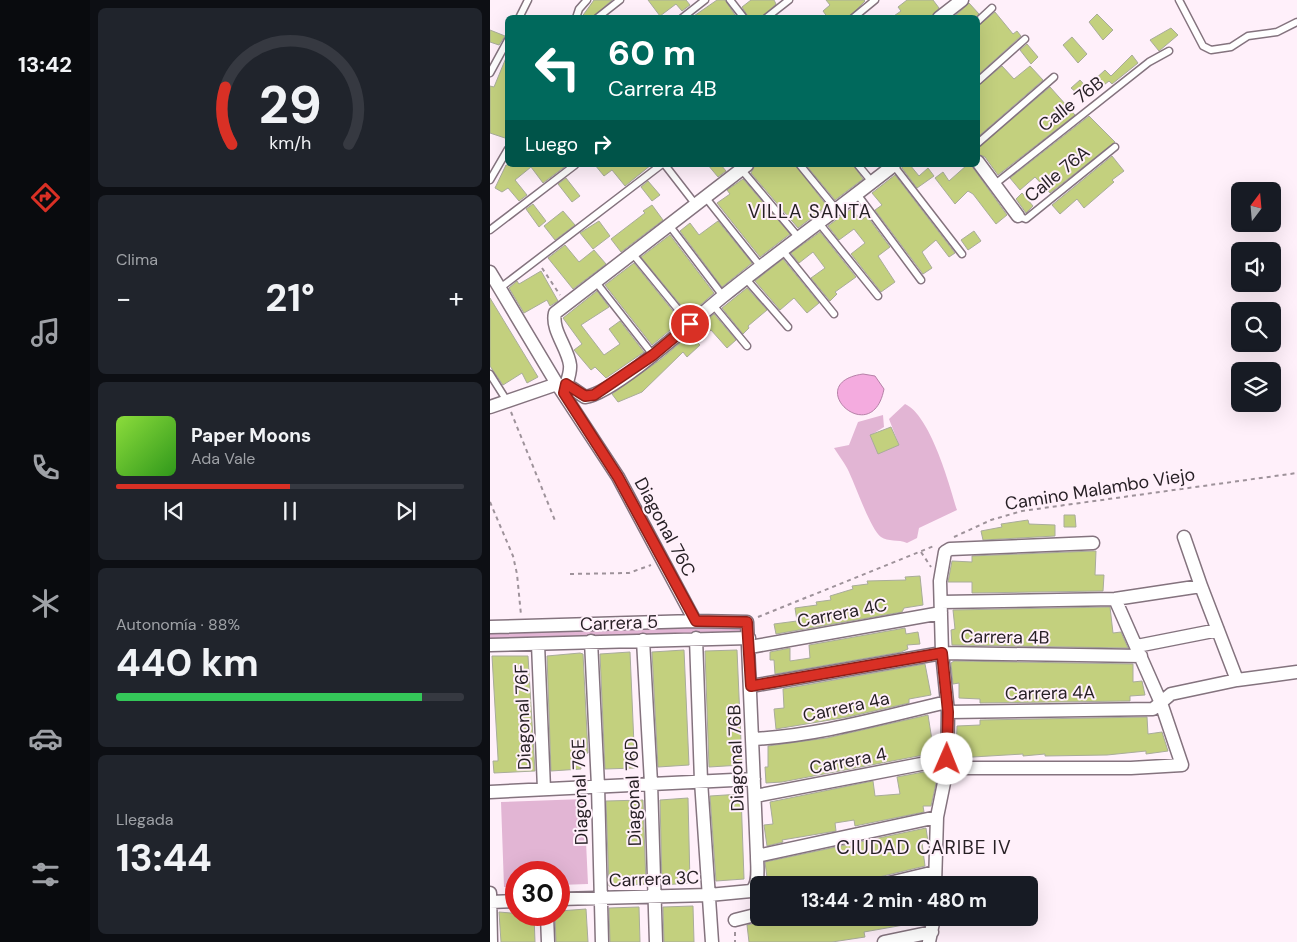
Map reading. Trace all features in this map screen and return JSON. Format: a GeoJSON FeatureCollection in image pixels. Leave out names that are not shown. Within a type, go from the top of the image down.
{"type":"FeatureCollection","features":[{"type":"Feature","properties":{"kind":"street"},"geometry":{"type":"LineString","coordinates":[[943,15],[962,0]]}},
{"type":"Feature","properties":{"kind":"street"},"geometry":{"type":"LineString","coordinates":[[980,165],[1018,216]]}},
{"type":"Feature","properties":{"kind":"street"},"geometry":{"type":"LineString","coordinates":[[562,387],[570,372],[570,363],[554,318],[555,313],[744,167]]}},
{"type":"Feature","properties":{"kind":"street"},"geometry":{"type":"LineString","coordinates":[[490,408],[507,401],[562,387],[585,396],[594,395],[653,355],[723,296],[891,167]]}},
{"type":"Feature","properties":{"kind":"street","name":"Diagonal 76C"},"geometry":{"type":"LineString","coordinates":[[490,272],[618,477],[696,621]]}},
{"type":"Feature","properties":{"kind":"street"},"geometry":{"type":"LineString","coordinates":[[1184,537],[1237,680]]}},
{"type":"Feature","properties":{"kind":"street"},"geometry":{"type":"LineString","coordinates":[[935,876],[937,817],[947,763],[947,707],[942,653],[941,608],[944,552],[950,550],[1093,544]]}},
{"type":"Feature","properties":{"kind":"street","name":"Carrera 4C"},"geometry":{"type":"LineString","coordinates":[[749,643],[941,608],[1114,599],[1201,586]]}},
{"type":"Feature","properties":{"kind":"street"},"geometry":{"type":"LineString","coordinates":[[1114,599],[1139,651],[1157,706],[1171,694],[1237,680],[1297,672]]}},
{"type":"Feature","properties":{"kind":"street","name":"Carrera 5"},"geometry":{"type":"LineString","coordinates":[[490,627],[696,621],[747,622]]}},
{"type":"Feature","properties":{"kind":"street","name":"Diagonal 76B"},"geometry":{"type":"LineString","coordinates":[[747,622],[757,876]]}},
{"type":"Feature","properties":{"kind":"street","name":"Carrera 4B"},"geometry":{"type":"LineString","coordinates":[[751,686],[942,653],[1139,651],[1218,630]]}},
{"type":"Feature","properties":{"kind":"street"},"geometry":{"type":"LineString","coordinates":[[696,638],[701,781],[712,942]]}},
{"type":"Feature","properties":{"kind":"street","name":"Carrera 5"},"geometry":{"type":"LineString","coordinates":[[490,646],[696,638],[749,643]]}},
{"type":"Feature","properties":{"kind":"street","name":"Diagonal 76D"},"geometry":{"type":"LineString","coordinates":[[643,640],[651,783],[656,942]]}},
{"type":"Feature","properties":{"kind":"street","name":"Diagonal 76E"},"geometry":{"type":"LineString","coordinates":[[590,641],[598,786],[602,942]]}},
{"type":"Feature","properties":{"kind":"street","name":"Diagonal 76F"},"geometry":{"type":"LineString","coordinates":[[538,644],[544,789]]}},
{"type":"Feature","properties":{"kind":"street","name":"Carrera 4A"},"geometry":{"type":"LineString","coordinates":[[947,707],[1157,706]]}},
{"type":"Feature","properties":{"kind":"street","name":"Carrera 4"},"geometry":{"type":"LineString","coordinates":[[755,796],[947,763],[1131,768],[1182,765],[1157,706]]}},
{"type":"Feature","properties":{"kind":"street","name":"Carrera 4a"},"geometry":{"type":"LineString","coordinates":[[752,740],[786,738],[947,707]]}},
{"type":"Feature","properties":{"kind":"street"},"geometry":{"type":"LineString","coordinates":[[490,792],[754,779]]}},
{"type":"Feature","properties":{"kind":"street"},"geometry":{"type":"LineString","coordinates":[[757,856],[937,817]]}},
{"type":"Feature","properties":{"kind":"street","name":"Carrera 3C"},"geometry":{"type":"LineString","coordinates":[[570,899],[750,891]]}},
{"type":"Feature","properties":{"kind":"street"},"geometry":{"type":"LineString","coordinates":[[490,893],[491,942]]}},
{"type":"Feature","properties":{"kind":"street"},"geometry":{"type":"LineString","coordinates":[[490,902],[505,901]]}},
{"type":"Feature","properties":{"kind":"street"},"geometry":{"type":"LineString","coordinates":[[735,920],[750,916]]}},
{"type":"Feature","properties":{"kind":"street"},"geometry":{"type":"LineString","coordinates":[[547,926],[548,942]]}},
{"type":"Feature","properties":{"kind":"street"},"geometry":{"type":"LineString","coordinates":[[884,942],[931,937]]}},
{"type":"Feature","properties":{"kind":"lane"},"geometry":{"type":"LineString","coordinates":[[521,15],[528,0]]}},
{"type":"Feature","properties":{"kind":"lane"},"geometry":{"type":"LineString","coordinates":[[577,15],[579,9],[587,0]]}},
{"type":"Feature","properties":{"kind":"lane"},"geometry":{"type":"LineString","coordinates":[[601,15],[620,0]]}},
{"type":"Feature","properties":{"kind":"lane"},"geometry":{"type":"LineString","coordinates":[[686,15],[706,0]]}},
{"type":"Feature","properties":{"kind":"lane"},"geometry":{"type":"LineString","coordinates":[[730,0],[742,15]]}},
{"type":"Feature","properties":{"kind":"lane"},"geometry":{"type":"LineString","coordinates":[[770,15],[790,0]]}},
{"type":"Feature","properties":{"kind":"lane"},"geometry":{"type":"LineString","coordinates":[[857,15],[875,0]]}},
{"type":"Feature","properties":{"kind":"lane"},"geometry":{"type":"LineString","coordinates":[[1179,0],[1203,46],[1211,50],[1231,47],[1248,36],[1277,32],[1297,22]]}},
{"type":"Feature","properties":{"kind":"lane"},"geometry":{"type":"LineString","coordinates":[[980,19],[992,8]]}},
{"type":"Feature","properties":{"kind":"lane"},"geometry":{"type":"LineString","coordinates":[[980,79],[1026,40]]}},
{"type":"Feature","properties":{"kind":"lane"},"geometry":{"type":"LineString","coordinates":[[490,73],[505,46]]}},
{"type":"Feature","properties":{"kind":"lane","name":"Calle 76B"},"geometry":{"type":"LineString","coordinates":[[995,184],[1149,62],[1168,51]]}},
{"type":"Feature","properties":{"kind":"lane"},"geometry":{"type":"LineString","coordinates":[[980,141],[1054,77]]}},
{"type":"Feature","properties":{"kind":"lane","name":"Calle 76A"},"geometry":{"type":"LineString","coordinates":[[1018,216],[1026,219],[1115,147]]}},
{"type":"Feature","properties":{"kind":"lane"},"geometry":{"type":"LineString","coordinates":[[490,180],[505,154]]}},
{"type":"Feature","properties":{"kind":"lane"},"geometry":{"type":"LineString","coordinates":[[490,230],[572,167]]}},
{"type":"Feature","properties":{"kind":"lane"},"geometry":{"type":"LineString","coordinates":[[504,285],[658,167]]}},
{"type":"Feature","properties":{"kind":"lane"},"geometry":{"type":"LineString","coordinates":[[667,167],[761,267]]}},
{"type":"Feature","properties":{"kind":"lane"},"geometry":{"type":"LineString","coordinates":[[744,167],[799,238]]}},
{"type":"Feature","properties":{"kind":"lane"},"geometry":{"type":"LineString","coordinates":[[802,167],[836,209]]}},
{"type":"Feature","properties":{"kind":"lane"},"geometry":{"type":"LineString","coordinates":[[860,167],[872,182]]}},
{"type":"Feature","properties":{"kind":"lane"},"geometry":{"type":"LineString","coordinates":[[896,167],[962,254]]}},
{"type":"Feature","properties":{"kind":"lane"},"geometry":{"type":"LineString","coordinates":[[857,194],[921,280]]}},
{"type":"Feature","properties":{"kind":"lane"},"geometry":{"type":"LineString","coordinates":[[819,223],[878,296]]}},
{"type":"Feature","properties":{"kind":"lane"},"geometry":{"type":"LineString","coordinates":[[668,225],[723,296]]}},
{"type":"Feature","properties":{"kind":"lane"},"geometry":{"type":"LineString","coordinates":[[783,250],[834,314]]}},
{"type":"Feature","properties":{"kind":"lane"},"geometry":{"type":"LineString","coordinates":[[632,252],[690,324]]}},
{"type":"Feature","properties":{"kind":"lane"},"geometry":{"type":"LineString","coordinates":[[746,279],[788,326]]}},
{"type":"Feature","properties":{"kind":"lane"},"geometry":{"type":"LineString","coordinates":[[595,281],[653,355]]}},
{"type":"Feature","properties":{"kind":"lane"},"geometry":{"type":"LineString","coordinates":[[713,305],[747,346]]}},
{"type":"Feature","properties":{"kind":"lane"},"geometry":{"type":"LineString","coordinates":[[490,374],[507,401]]}},
{"type":"Feature","properties":{"kind":"path"},"geometry":{"type":"LineString","coordinates":[[536,260],[566,304]]}},
{"type":"Feature","properties":{"kind":"path"},"geometry":{"type":"LineString","coordinates":[[507,401],[556,523]]}},
{"type":"Feature","properties":{"kind":"path","name":"Camino Malambo Viejo"},"geometry":{"type":"LineString","coordinates":[[947,540],[991,520],[1022,511],[1297,473]]}},
{"type":"Feature","properties":{"kind":"path"},"geometry":{"type":"LineString","coordinates":[[490,502],[513,556],[518,574],[522,625]]}},
{"type":"Feature","properties":{"kind":"path"},"geometry":{"type":"LineString","coordinates":[[747,622],[938,544]]}},
{"type":"Feature","properties":{"kind":"path"},"geometry":{"type":"LineString","coordinates":[[570,574],[629,573],[663,561]]}},
{"type":"Feature","properties":{"kind":"shaded area"},"geometry":{"type":"Polygon","coordinates":[[[863,374],[875,376],[884,389],[877,407],[867,414],[855,414],[845,408],[839,399],[838,389],[845,380],[863,374]]]}},
{"type":"Feature","properties":{"kind":"shaded area"},"geometry":{"type":"Polygon","coordinates":[[[905,404],[923,421],[930,435],[944,467],[957,510],[919,528],[917,538],[907,543],[884,539],[877,532],[872,525],[847,468],[834,448],[849,445],[858,422],[883,415],[884,427],[871,435],[899,445],[889,419],[905,404]]]}},
{"type":"Feature","properties":{"kind":"shaded area"},"geometry":{"type":"Polygon","coordinates":[[[744,624],[745,633],[490,641],[490,632],[744,624]]]}},
{"type":"Feature","properties":{"kind":"shaded area"},"geometry":{"type":"Polygon","coordinates":[[[584,799],[588,884],[570,885],[570,861],[505,861],[504,887],[501,802],[584,799]]]}},
{"type":"Feature","properties":{"kind":"building"},"geometry":{"type":"Polygon","coordinates":[[[594,0],[612,0],[595,15],[583,15],[594,0]]]}},
{"type":"Feature","properties":{"kind":"building"},"geometry":{"type":"Polygon","coordinates":[[[648,0],[686,0],[690,5],[682,11],[676,4],[659,15],[648,0]]]}},
{"type":"Feature","properties":{"kind":"building"},"geometry":{"type":"Polygon","coordinates":[[[717,0],[725,0],[735,15],[695,15],[717,0]]]}},
{"type":"Feature","properties":{"kind":"building"},"geometry":{"type":"Polygon","coordinates":[[[751,0],[774,0],[776,4],[764,15],[747,15],[742,7],[751,0]]]}},
{"type":"Feature","properties":{"kind":"building"},"geometry":{"type":"Polygon","coordinates":[[[826,0],[865,1],[851,15],[826,15],[823,11],[830,5],[826,0]]]}},
{"type":"Feature","properties":{"kind":"building"},"geometry":{"type":"Polygon","coordinates":[[[907,0],[933,0],[939,8],[933,15],[895,15],[901,11],[898,7],[907,0]]]}},
{"type":"Feature","properties":{"kind":"building"},"geometry":{"type":"Polygon","coordinates":[[[969,3],[979,14],[978,15],[956,15],[969,3]]]}},
{"type":"Feature","properties":{"kind":"building"},"geometry":{"type":"Polygon","coordinates":[[[995,12],[1013,34],[1017,31],[1021,36],[980,73],[980,24],[995,12]]]}},
{"type":"Feature","properties":{"kind":"building"},"geometry":{"type":"Polygon","coordinates":[[[1097,14],[1113,30],[1103,40],[1089,22],[1097,14]]]}},
{"type":"Feature","properties":{"kind":"building"},"geometry":{"type":"Polygon","coordinates":[[[1171,28],[1178,35],[1159,51],[1150,40],[1171,28]]]}},
{"type":"Feature","properties":{"kind":"building"},"geometry":{"type":"Polygon","coordinates":[[[490,30],[505,36],[499,45],[490,42],[490,30]]]}},
{"type":"Feature","properties":{"kind":"building"},"geometry":{"type":"Polygon","coordinates":[[[1072,37],[1087,54],[1078,63],[1063,45],[1072,37]]]}},
{"type":"Feature","properties":{"kind":"building"},"geometry":{"type":"Polygon","coordinates":[[[1027,44],[1038,57],[1031,64],[1020,50],[1027,44]]]}},
{"type":"Feature","properties":{"kind":"building"},"geometry":{"type":"Polygon","coordinates":[[[1132,55],[1138,63],[1112,84],[1109,81],[1100,88],[1092,82],[1105,70],[1111,76],[1132,55]]]}},
{"type":"Feature","properties":{"kind":"building"},"geometry":{"type":"Polygon","coordinates":[[[505,60],[505,138],[490,133],[490,86],[494,87],[505,60]]]}},
{"type":"Feature","properties":{"kind":"building"},"geometry":{"type":"Polygon","coordinates":[[[1002,66],[1014,79],[1030,66],[1043,80],[980,135],[980,84],[1002,66]]]}},
{"type":"Feature","properties":{"kind":"building"},"geometry":{"type":"Polygon","coordinates":[[[1080,80],[1089,90],[1082,97],[1071,88],[1080,80]]]}},
{"type":"Feature","properties":{"kind":"building"},"geometry":{"type":"Polygon","coordinates":[[[1050,87],[1075,115],[998,175],[985,157],[980,155],[980,146],[1050,87]]]}},
{"type":"Feature","properties":{"kind":"building"},"geometry":{"type":"Polygon","coordinates":[[[1089,116],[1115,142],[1050,193],[1035,177],[1020,190],[1010,178],[1089,116]]]}},
{"type":"Feature","properties":{"kind":"building"},"geometry":{"type":"Polygon","coordinates":[[[1112,156],[1124,171],[1112,180],[1114,182],[1084,208],[1077,199],[1060,214],[1052,205],[1112,156]]]}},
{"type":"Feature","properties":{"kind":"building"},"geometry":{"type":"Polygon","coordinates":[[[505,167],[531,167],[515,180],[527,195],[519,201],[508,188],[502,192],[495,188],[505,167]]]}},
{"type":"Feature","properties":{"kind":"building"},"geometry":{"type":"Polygon","coordinates":[[[531,167],[564,167],[543,183],[531,167]]]}},
{"type":"Feature","properties":{"kind":"building"},"geometry":{"type":"Polygon","coordinates":[[[597,167],[649,167],[625,186],[612,170],[604,176],[597,167]]]}},
{"type":"Feature","properties":{"kind":"building"},"geometry":{"type":"Polygon","coordinates":[[[710,167],[723,167],[726,171],[718,177],[710,167]]]}},
{"type":"Feature","properties":{"kind":"building"},"geometry":{"type":"Polygon","coordinates":[[[754,167],[797,167],[827,206],[798,228],[751,173],[754,167]]]}},
{"type":"Feature","properties":{"kind":"building"},"geometry":{"type":"Polygon","coordinates":[[[808,167],[854,167],[863,179],[835,200],[808,167]]]}},
{"type":"Feature","properties":{"kind":"building"},"geometry":{"type":"Polygon","coordinates":[[[912,167],[919,176],[928,168],[934,176],[917,188],[902,168],[912,167]]]}},
{"type":"Feature","properties":{"kind":"building"},"geometry":{"type":"Polygon","coordinates":[[[965,167],[972,167],[1007,215],[996,224],[973,194],[968,191],[955,204],[935,178],[943,172],[949,181],[965,167]]]}},
{"type":"Feature","properties":{"kind":"building"},"geometry":{"type":"Polygon","coordinates":[[[895,175],[955,253],[949,257],[936,240],[922,252],[932,268],[923,274],[875,210],[882,205],[872,193],[895,175]]]}},
{"type":"Feature","properties":{"kind":"building"},"geometry":{"type":"Polygon","coordinates":[[[566,178],[580,196],[572,202],[558,184],[566,178]]]}},
{"type":"Feature","properties":{"kind":"building"},"geometry":{"type":"Polygon","coordinates":[[[743,179],[790,234],[760,257],[717,203],[730,194],[727,190],[743,179]]]}},
{"type":"Feature","properties":{"kind":"building"},"geometry":{"type":"Polygon","coordinates":[[[648,181],[660,195],[652,201],[641,187],[648,181]]]}},
{"type":"Feature","properties":{"kind":"building"},"geometry":{"type":"Polygon","coordinates":[[[1022,193],[1033,206],[1026,213],[1016,199],[1022,193]]]}},
{"type":"Feature","properties":{"kind":"building"},"geometry":{"type":"Polygon","coordinates":[[[533,204],[546,221],[539,227],[526,209],[533,204]]]}},
{"type":"Feature","properties":{"kind":"building"},"geometry":{"type":"Polygon","coordinates":[[[652,205],[663,220],[621,252],[611,239],[645,213],[643,211],[652,205]]]}},
{"type":"Feature","properties":{"kind":"building"},"geometry":{"type":"Polygon","coordinates":[[[851,209],[861,220],[867,216],[890,247],[878,256],[895,282],[881,292],[851,254],[865,243],[854,229],[839,240],[828,226],[851,209]]]}},
{"type":"Feature","properties":{"kind":"building"},"geometry":{"type":"Polygon","coordinates":[[[563,211],[575,225],[555,240],[544,226],[563,211]]]}},
{"type":"Feature","properties":{"kind":"building"},"geometry":{"type":"Polygon","coordinates":[[[599,221],[610,236],[593,249],[580,233],[599,221]]]}},
{"type":"Feature","properties":{"kind":"building"},"geometry":{"type":"Polygon","coordinates":[[[718,221],[752,263],[722,287],[680,231],[690,223],[699,235],[718,221]]]}},
{"type":"Feature","properties":{"kind":"building"},"geometry":{"type":"Polygon","coordinates":[[[974,231],[981,241],[968,250],[961,240],[974,231]]]}},
{"type":"Feature","properties":{"kind":"building"},"geometry":{"type":"Polygon","coordinates":[[[820,232],[856,277],[835,292],[837,294],[830,301],[811,278],[825,268],[813,252],[799,263],[791,253],[820,232]]]}},
{"type":"Feature","properties":{"kind":"building"},"geometry":{"type":"Polygon","coordinates":[[[670,235],[714,293],[689,315],[641,257],[670,235]]]}},
{"type":"Feature","properties":{"kind":"building"},"geometry":{"type":"Polygon","coordinates":[[[565,245],[579,262],[594,250],[606,264],[573,289],[548,258],[565,245]]]}},
{"type":"Feature","properties":{"kind":"building"},"geometry":{"type":"Polygon","coordinates":[[[783,259],[819,303],[807,313],[794,298],[780,310],[755,281],[783,259]]]}},
{"type":"Feature","properties":{"kind":"building"},"geometry":{"type":"Polygon","coordinates":[[[634,263],[681,321],[652,345],[605,285],[634,263]]]}},
{"type":"Feature","properties":{"kind":"building"},"geometry":{"type":"Polygon","coordinates":[[[541,271],[558,301],[550,306],[547,300],[524,313],[509,288],[517,281],[519,284],[541,271]]]}},
{"type":"Feature","properties":{"kind":"building"},"geometry":{"type":"Polygon","coordinates":[[[747,288],[767,310],[748,326],[749,328],[743,334],[722,308],[747,288]]]}},
{"type":"Feature","properties":{"kind":"building"},"geometry":{"type":"Polygon","coordinates":[[[597,291],[609,307],[581,325],[604,355],[620,344],[609,329],[620,321],[644,352],[606,378],[595,367],[591,370],[574,350],[582,344],[563,318],[597,291]]]}},
{"type":"Feature","properties":{"kind":"building"},"geometry":{"type":"Polygon","coordinates":[[[490,298],[538,377],[527,383],[522,373],[503,385],[490,366],[490,298]]]}},
{"type":"Feature","properties":{"kind":"building"},"geometry":{"type":"Polygon","coordinates":[[[714,314],[736,340],[727,348],[711,330],[697,342],[700,345],[687,357],[683,352],[642,392],[618,402],[612,394],[660,360],[714,314]]]}},
{"type":"Feature","properties":{"kind":"building"},"geometry":{"type":"Polygon","coordinates":[[[891,427],[899,445],[878,454],[870,435],[891,427]]]}},
{"type":"Feature","properties":{"kind":"building"},"geometry":{"type":"Polygon","coordinates":[[[1064,515],[1075,515],[1076,527],[1064,527],[1064,515]]]}},
{"type":"Feature","properties":{"kind":"building"},"geometry":{"type":"Polygon","coordinates":[[[1028,520],[1029,524],[1055,525],[1055,536],[983,540],[981,531],[1002,527],[1001,524],[1028,520]]]}},
{"type":"Feature","properties":{"kind":"building"},"geometry":{"type":"Polygon","coordinates":[[[1096,551],[1095,575],[1104,575],[1103,591],[972,593],[972,582],[948,582],[952,561],[972,562],[972,556],[1096,551]]]}},
{"type":"Feature","properties":{"kind":"building"},"geometry":{"type":"Polygon","coordinates":[[[920,576],[923,605],[904,608],[902,612],[776,634],[774,624],[797,621],[795,608],[817,605],[816,602],[831,600],[830,596],[853,589],[852,586],[868,584],[867,581],[906,580],[905,577],[920,576]]]}},
{"type":"Feature","properties":{"kind":"building"},"geometry":{"type":"Polygon","coordinates":[[[1110,607],[1113,633],[1121,632],[1128,648],[952,645],[951,630],[955,629],[953,610],[1110,607]]]}},
{"type":"Feature","properties":{"kind":"building"},"geometry":{"type":"Polygon","coordinates":[[[905,628],[906,634],[918,632],[920,644],[907,645],[908,649],[901,652],[775,674],[774,660],[770,660],[770,652],[790,648],[790,661],[810,658],[809,645],[905,628]]]}},
{"type":"Feature","properties":{"kind":"building"},"geometry":{"type":"Polygon","coordinates":[[[684,650],[689,765],[658,767],[652,652],[684,650]]]}},
{"type":"Feature","properties":{"kind":"building"},"geometry":{"type":"Polygon","coordinates":[[[737,650],[742,765],[709,767],[705,651],[737,650]]]}},
{"type":"Feature","properties":{"kind":"building"},"geometry":{"type":"Polygon","coordinates":[[[630,652],[635,768],[605,769],[600,654],[630,652]]]}},
{"type":"Feature","properties":{"kind":"building"},"geometry":{"type":"Polygon","coordinates":[[[583,654],[588,753],[580,754],[581,769],[551,771],[547,656],[583,654]]]}},
{"type":"Feature","properties":{"kind":"building"},"geometry":{"type":"Polygon","coordinates":[[[492,656],[528,656],[535,771],[494,773],[493,761],[498,761],[498,758],[492,656]]]}},
{"type":"Feature","properties":{"kind":"building"},"geometry":{"type":"Polygon","coordinates":[[[954,661],[1133,664],[1133,682],[1142,681],[1145,695],[1130,696],[1130,701],[980,703],[980,699],[959,698],[959,683],[953,684],[951,663],[954,661]]]}},
{"type":"Feature","properties":{"kind":"building"},"geometry":{"type":"Polygon","coordinates":[[[925,664],[931,695],[909,699],[909,703],[848,717],[776,729],[774,709],[784,708],[783,689],[925,664]]]}},
{"type":"Feature","properties":{"kind":"building"},"geometry":{"type":"Polygon","coordinates":[[[928,715],[934,753],[782,782],[766,783],[765,767],[768,767],[768,746],[827,738],[928,715]]]}},
{"type":"Feature","properties":{"kind":"building"},"geometry":{"type":"Polygon","coordinates":[[[1147,717],[1148,734],[1162,732],[1168,751],[1146,754],[1146,751],[1107,755],[1045,756],[1045,754],[1023,756],[1023,754],[956,758],[957,726],[980,725],[980,720],[1147,717]]]}},
{"type":"Feature","properties":{"kind":"building"},"geometry":{"type":"Polygon","coordinates":[[[934,770],[936,783],[931,806],[923,806],[924,812],[855,826],[854,820],[835,823],[836,831],[782,840],[783,842],[767,846],[764,825],[773,824],[770,802],[873,781],[875,796],[900,794],[897,777],[934,770]]]}},
{"type":"Feature","properties":{"kind":"building"},"geometry":{"type":"Polygon","coordinates":[[[741,794],[744,879],[716,881],[710,796],[741,794]]]}},
{"type":"Feature","properties":{"kind":"building"},"geometry":{"type":"Polygon","coordinates":[[[688,798],[690,883],[662,885],[660,800],[688,798]]]}},
{"type":"Feature","properties":{"kind":"building"},"geometry":{"type":"Polygon","coordinates":[[[643,800],[646,884],[609,886],[606,801],[643,800]]]}},
{"type":"Feature","properties":{"kind":"building"},"geometry":{"type":"Polygon","coordinates":[[[926,828],[928,842],[922,843],[925,866],[883,876],[767,876],[765,862],[926,828]]]}},
{"type":"Feature","properties":{"kind":"building"},"geometry":{"type":"Polygon","coordinates":[[[693,906],[694,942],[664,942],[663,907],[693,906]]]}},
{"type":"Feature","properties":{"kind":"building"},"geometry":{"type":"Polygon","coordinates":[[[639,907],[640,942],[610,942],[609,908],[639,907]]]}},
{"type":"Feature","properties":{"kind":"building"},"geometry":{"type":"Polygon","coordinates":[[[586,909],[588,942],[556,942],[555,926],[570,926],[570,910],[586,909]]]}},
{"type":"Feature","properties":{"kind":"building"},"geometry":{"type":"Polygon","coordinates":[[[499,912],[505,913],[505,926],[534,926],[535,942],[501,942],[499,912]]]}},
{"type":"Feature","properties":{"kind":"building"},"geometry":{"type":"Polygon","coordinates":[[[747,925],[898,926],[864,932],[865,937],[832,942],[749,942],[747,925]]]}},
{"type":"Feature","properties":{"kind":"district","name":"VILLA SANTA"},"geometry":{"type":"Point","coordinates":[810,211]}},
{"type":"Feature","properties":{"kind":"district","name":"CIUDAD CARIBE IV"},"geometry":{"type":"Point","coordinates":[924,847]}},
{"type":"Feature","properties":{"kind":"route"},"geometry":{"type":"LineString","coordinates":[[690,324],[653,355],[594,395],[585,396],[577,393],[566,384],[564,393],[618,477],[696,621],[747,622],[751,686],[942,653],[948,712],[947,759]]}}]}
